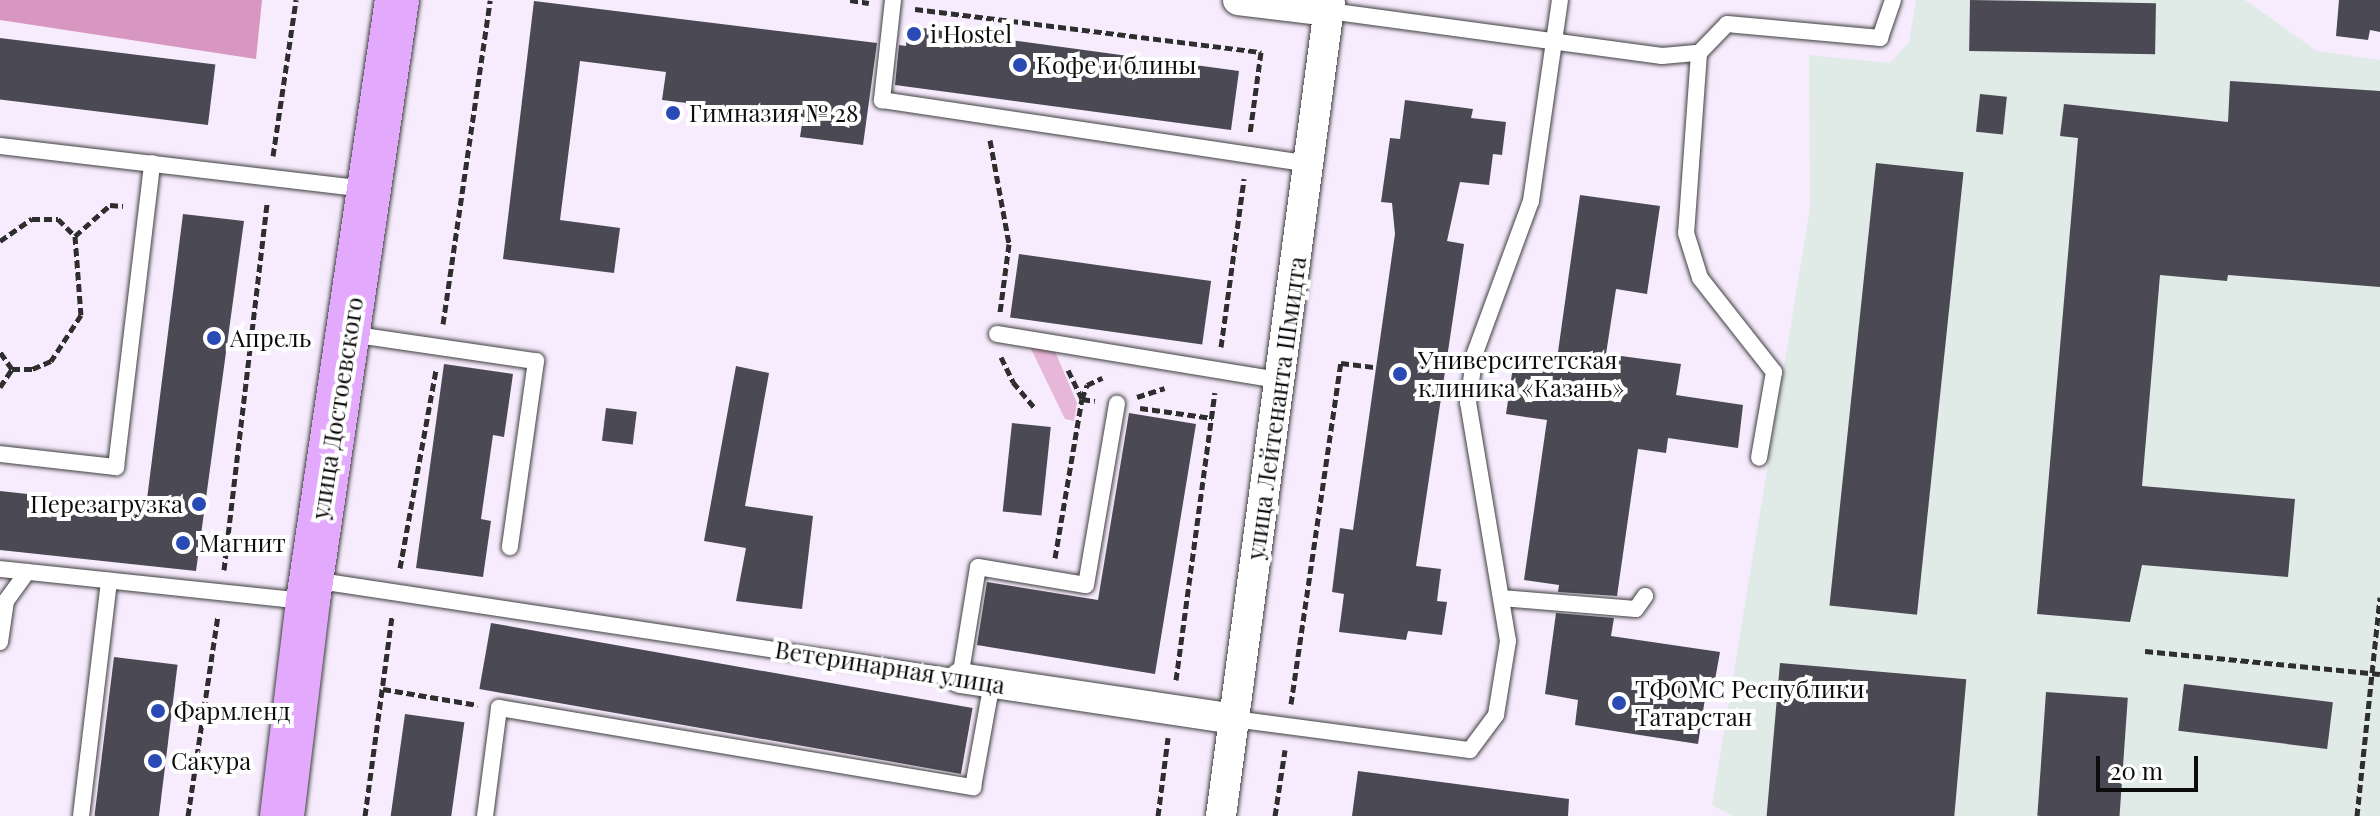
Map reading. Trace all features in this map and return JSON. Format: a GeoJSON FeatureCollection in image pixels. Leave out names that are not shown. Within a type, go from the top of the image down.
{"type":"FeatureCollection","features":[{"type":"Feature","properties":{"kind":"main road","name":"улица Достоевского"},"geometry":{"type":"LineString","coordinates":[[282,816],[309,590],[397,0]]}},
{"type":"Feature","properties":{"kind":"street"},"geometry":{"type":"LineString","coordinates":[[1238,0],[1330,6]]}},
{"type":"Feature","properties":{"kind":"street","name":"улица Лейтенанта Шмидта"},"geometry":{"type":"LineString","coordinates":[[1221,816],[1330,6]]}},
{"type":"Feature","properties":{"kind":"street","name":"Ветеринарная улица"},"geometry":{"type":"LineString","coordinates":[[960,678],[1234,719]]}},
{"type":"Feature","properties":{"kind":"lane"},"geometry":{"type":"LineString","coordinates":[[893,0],[882,100],[1309,164]]}},
{"type":"Feature","properties":{"kind":"lane"},"geometry":{"type":"LineString","coordinates":[[1560,0],[1531,201],[1475,353],[1468,403],[1501,598],[1636,609],[1645,596]]}},
{"type":"Feature","properties":{"kind":"lane"},"geometry":{"type":"LineString","coordinates":[[1759,458],[1774,372],[1700,278],[1686,233],[1699,53],[1727,24],[1880,38],[1893,0]]}},
{"type":"Feature","properties":{"kind":"lane"},"geometry":{"type":"LineString","coordinates":[[1330,6],[1555,45],[1662,56],[1699,53]]}},
{"type":"Feature","properties":{"kind":"lane"},"geometry":{"type":"LineString","coordinates":[[0,146],[370,189]]}},
{"type":"Feature","properties":{"kind":"lane"},"geometry":{"type":"LineString","coordinates":[[0,454],[116,467],[152,163]]}},
{"type":"Feature","properties":{"kind":"lane"},"geometry":{"type":"LineString","coordinates":[[348,333],[536,361],[510,547]]}},
{"type":"Feature","properties":{"kind":"lane"},"geometry":{"type":"LineString","coordinates":[[997,334],[1279,380]]}},
{"type":"Feature","properties":{"kind":"lane"},"geometry":{"type":"LineString","coordinates":[[960,678],[978,567],[1086,585],[1117,404]]}},
{"type":"Feature","properties":{"kind":"lane","name":"Ветеринарная улица"},"geometry":{"type":"LineString","coordinates":[[0,569],[221,592],[309,590],[396,593],[960,678]]}},
{"type":"Feature","properties":{"kind":"lane"},"geometry":{"type":"LineString","coordinates":[[0,642],[6,601],[27,572]]}},
{"type":"Feature","properties":{"kind":"lane"},"geometry":{"type":"LineString","coordinates":[[81,816],[109,581]]}},
{"type":"Feature","properties":{"kind":"lane","name":"Ветеринарная улица"},"geometry":{"type":"LineString","coordinates":[[1234,719],[1470,750],[1496,715],[1508,641],[1501,598]]}},
{"type":"Feature","properties":{"kind":"lane"},"geometry":{"type":"LineString","coordinates":[[485,816],[499,708],[973,787],[992,682]]}},
{"type":"Feature","properties":{"kind":"path"},"geometry":{"type":"LineString","coordinates":[[188,816],[221,592],[270,177],[296,0]]}},
{"type":"Feature","properties":{"kind":"path"},"geometry":{"type":"LineString","coordinates":[[365,816],[396,593],[440,345],[490,0]]}},
{"type":"Feature","properties":{"kind":"path"},"geometry":{"type":"LineString","coordinates":[[964,15],[1261,52],[1158,816]]}},
{"type":"Feature","properties":{"kind":"path"},"geometry":{"type":"LineString","coordinates":[[985,115],[1009,244],[997,334],[1002,366],[1035,408]]}},
{"type":"Feature","properties":{"kind":"path"},"geometry":{"type":"LineString","coordinates":[[75,236],[110,205],[147,208]]}},
{"type":"Feature","properties":{"kind":"path"},"geometry":{"type":"LineString","coordinates":[[0,241],[32,219],[58,219],[75,236],[81,315],[51,361],[12,369],[0,387]]}},
{"type":"Feature","properties":{"kind":"path"},"geometry":{"type":"LineString","coordinates":[[1052,579],[1082,399],[1056,343]]}},
{"type":"Feature","properties":{"kind":"path"},"geometry":{"type":"LineString","coordinates":[[0,352],[12,369]]}},
{"type":"Feature","properties":{"kind":"path"},"geometry":{"type":"LineString","coordinates":[[1275,816],[1341,363],[1375,367]]}},
{"type":"Feature","properties":{"kind":"path"},"geometry":{"type":"LineString","coordinates":[[1082,399],[1212,418]]}},
{"type":"Feature","properties":{"kind":"path"},"geometry":{"type":"LineString","coordinates":[[2357,816],[2380,597]]}},
{"type":"Feature","properties":{"kind":"path"},"geometry":{"type":"LineString","coordinates":[[2145,651],[2380,674]]}},
{"type":"Feature","properties":{"kind":"path"},"geometry":{"type":"LineString","coordinates":[[2374,657],[2380,651]]}},
{"type":"Feature","properties":{"kind":"path"},"geometry":{"type":"LineString","coordinates":[[383,689],[499,708]]}},
{"type":"Feature","properties":{"kind":"shaded area"},"geometry":{"type":"Polygon","coordinates":[[[0,0],[262,0],[256,59],[0,20],[0,0]]]}},
{"type":"Feature","properties":{"kind":"shaded area"},"geometry":{"type":"Polygon","coordinates":[[[1916,0],[2245,0],[2317,51],[2380,60],[2380,816],[1733,816],[1712,805],[1810,208],[1809,55],[1890,63],[1909,42],[1916,0]]]}},
{"type":"Feature","properties":{"kind":"shaded area"},"geometry":{"type":"Polygon","coordinates":[[[1030,347],[1054,349],[1077,403],[1074,421],[1065,419],[1030,347]]]}},
{"type":"Feature","properties":{"kind":"building"},"geometry":{"type":"Polygon","coordinates":[[[1970,0],[2156,3],[2155,54],[1969,51],[1970,0]]]}},
{"type":"Feature","properties":{"kind":"building"},"geometry":{"type":"Polygon","coordinates":[[[2339,0],[2380,0],[2380,32],[2370,30],[2368,40],[2336,36],[2339,0]]]}},
{"type":"Feature","properties":{"kind":"building"},"geometry":{"type":"Polygon","coordinates":[[[534,1],[877,43],[863,145],[800,137],[803,117],[662,100],[666,72],[580,61],[560,220],[620,228],[614,273],[503,259],[534,1]]]}},
{"type":"Feature","properties":{"kind":"building"},"geometry":{"type":"Polygon","coordinates":[[[908,26],[1239,71],[1231,130],[895,85],[899,45],[906,46],[908,26]]]}},
{"type":"Feature","properties":{"kind":"building"},"geometry":{"type":"Polygon","coordinates":[[[0,38],[215,64],[208,125],[0,99],[0,38]]]}},
{"type":"Feature","properties":{"kind":"building"},"geometry":{"type":"Polygon","coordinates":[[[2230,81],[2380,91],[2380,287],[2228,275],[2227,281],[2160,275],[2142,486],[2295,499],[2288,577],[2142,565],[2130,622],[2037,614],[2078,138],[2060,136],[2064,104],[2228,122],[2230,81]]]}},
{"type":"Feature","properties":{"kind":"building"},"geometry":{"type":"Polygon","coordinates":[[[1980,94],[2007,97],[2003,135],[1976,132],[1980,94]]]}},
{"type":"Feature","properties":{"kind":"building"},"geometry":{"type":"Polygon","coordinates":[[[1405,100],[1473,109],[1471,118],[1506,122],[1502,155],[1493,154],[1489,185],[1460,182],[1447,241],[1464,244],[1416,566],[1441,569],[1437,601],[1447,602],[1442,635],[1408,631],[1406,640],[1339,632],[1344,594],[1332,592],[1340,528],[1353,530],[1395,234],[1392,203],[1381,202],[1390,138],[1400,139],[1405,100]]]}},
{"type":"Feature","properties":{"kind":"building"},"geometry":{"type":"Polygon","coordinates":[[[1876,163],[1964,172],[1917,615],[1829,606],[1876,163]]]}},
{"type":"Feature","properties":{"kind":"building"},"geometry":{"type":"Polygon","coordinates":[[[1580,195],[1660,206],[1647,294],[1616,289],[1606,354],[1681,364],[1676,395],[1743,405],[1738,448],[1668,438],[1666,453],[1638,449],[1617,596],[1558,592],[1559,585],[1524,580],[1547,420],[1506,414],[1515,353],[1557,359],[1580,195]]]}},
{"type":"Feature","properties":{"kind":"building"},"geometry":{"type":"Polygon","coordinates":[[[183,214],[244,221],[196,571],[0,550],[0,491],[146,507],[183,214]]]}},
{"type":"Feature","properties":{"kind":"building"},"geometry":{"type":"Polygon","coordinates":[[[1019,254],[1211,281],[1202,344],[1010,317],[1019,254]]]}},
{"type":"Feature","properties":{"kind":"building"},"geometry":{"type":"Polygon","coordinates":[[[444,364],[513,374],[504,437],[493,435],[481,519],[491,521],[483,577],[416,568],[444,364]]]}},
{"type":"Feature","properties":{"kind":"building"},"geometry":{"type":"Polygon","coordinates":[[[736,366],[769,373],[745,506],[813,516],[802,609],[736,601],[746,548],[704,541],[736,366]]]}},
{"type":"Feature","properties":{"kind":"building"},"geometry":{"type":"Polygon","coordinates":[[[606,408],[637,412],[633,445],[602,441],[606,408]]]}},
{"type":"Feature","properties":{"kind":"building"},"geometry":{"type":"Polygon","coordinates":[[[1129,413],[1196,424],[1155,674],[977,645],[987,582],[1098,600],[1129,413]]]}},
{"type":"Feature","properties":{"kind":"building"},"geometry":{"type":"Polygon","coordinates":[[[1012,423],[1051,427],[1041,516],[1003,512],[1012,423]]]}},
{"type":"Feature","properties":{"kind":"building"},"geometry":{"type":"Polygon","coordinates":[[[1556,613],[1614,618],[1611,636],[1720,652],[1715,680],[1708,679],[1698,744],[1575,725],[1578,700],[1545,694],[1556,613]]]}},
{"type":"Feature","properties":{"kind":"building"},"geometry":{"type":"Polygon","coordinates":[[[491,623],[973,708],[961,774],[479,689],[491,623]]]}},
{"type":"Feature","properties":{"kind":"building"},"geometry":{"type":"Polygon","coordinates":[[[114,657],[178,665],[159,816],[95,816],[114,657]]]}},
{"type":"Feature","properties":{"kind":"building"},"geometry":{"type":"Polygon","coordinates":[[[1780,663],[1966,679],[1954,816],[1767,816],[1780,663]]]}},
{"type":"Feature","properties":{"kind":"building"},"geometry":{"type":"Polygon","coordinates":[[[2184,684],[2333,702],[2327,749],[2178,731],[2184,684]]]}},
{"type":"Feature","properties":{"kind":"building"},"geometry":{"type":"Polygon","coordinates":[[[2046,692],[2128,698],[2120,816],[2037,816],[2046,692]]]}},
{"type":"Feature","properties":{"kind":"building"},"geometry":{"type":"Polygon","coordinates":[[[405,714],[464,722],[451,816],[391,816],[405,714]]]}},
{"type":"Feature","properties":{"kind":"building"},"geometry":{"type":"Polygon","coordinates":[[[1358,771],[1569,799],[1568,816],[1352,816],[1358,771]]]}},
{"type":"Feature","properties":{"kind":"place","name":"i Hostel"},"geometry":{"type":"Point","coordinates":[914,34]}},
{"type":"Feature","properties":{"kind":"place","name":"Кофе и блины"},"geometry":{"type":"Point","coordinates":[1020,65]}},
{"type":"Feature","properties":{"kind":"place","name":"Гимназия № 28"},"geometry":{"type":"Point","coordinates":[673,113]}},
{"type":"Feature","properties":{"kind":"place","name":"Апрель"},"geometry":{"type":"Point","coordinates":[214,338]}},
{"type":"Feature","properties":{"kind":"place","name":"Университетская клиника «Казань»"},"geometry":{"type":"Point","coordinates":[1400,374]}},
{"type":"Feature","properties":{"kind":"place","name":"Перезагрузка"},"geometry":{"type":"Point","coordinates":[199,504]}},
{"type":"Feature","properties":{"kind":"place","name":"Магнит"},"geometry":{"type":"Point","coordinates":[183,543]}},
{"type":"Feature","properties":{"kind":"place","name":"ТФОМС Республики Татарстан"},"geometry":{"type":"Point","coordinates":[1619,703]}},
{"type":"Feature","properties":{"kind":"place","name":"Фармленд"},"geometry":{"type":"Point","coordinates":[158,711]}},
{"type":"Feature","properties":{"kind":"place","name":"Сакура"},"geometry":{"type":"Point","coordinates":[155,761]}}]}
